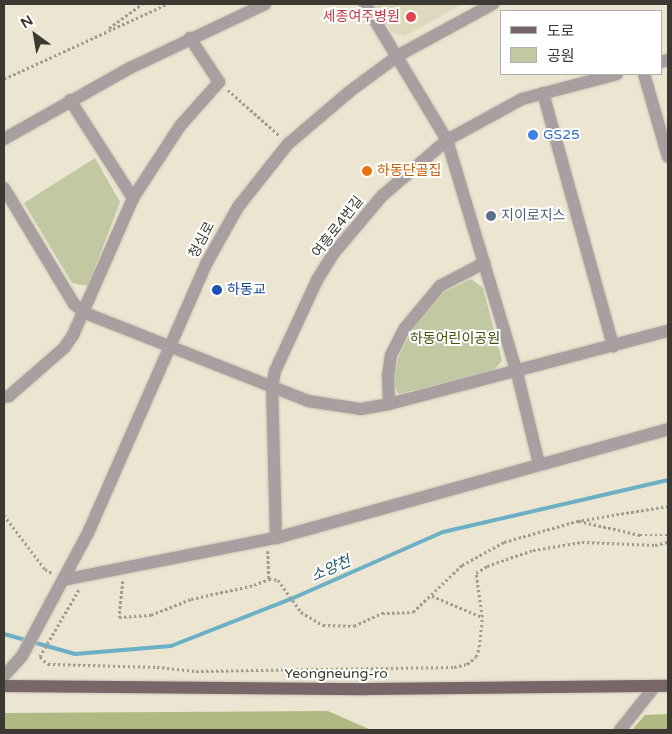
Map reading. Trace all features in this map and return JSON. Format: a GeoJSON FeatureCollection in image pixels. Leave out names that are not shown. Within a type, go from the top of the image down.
{"type":"FeatureCollection","features":[{"type":"Feature","properties":{"kind":"main road","name":"Yeongneung-ro"},"geometry":{"type":"LineString","coordinates":[[4,686],[367,690],[668,686]]}},
{"type":"Feature","properties":{"kind":"street"},"geometry":{"type":"LineString","coordinates":[[4,138],[70,100],[190,38],[265,4]]}},
{"type":"Feature","properties":{"kind":"street"},"geometry":{"type":"LineString","coordinates":[[365,4],[398,55],[447,140],[517,373],[539,464]]}},
{"type":"Feature","properties":{"kind":"street","name":"청심로"},"geometry":{"type":"LineString","coordinates":[[22,656],[61,584],[171,348],[221,234],[288,144],[322,114],[398,55],[493,4]]}},
{"type":"Feature","properties":{"kind":"street"},"geometry":{"type":"LineString","coordinates":[[4,397],[9,396],[64,348],[84,313],[133,198],[180,126],[219,82],[190,38]]}},
{"type":"Feature","properties":{"kind":"street","name":"여흥로4번길"},"geometry":{"type":"LineString","coordinates":[[271,539],[272,389],[275,371],[317,280],[334,253],[382,196],[447,140],[500,108],[543,93],[613,75]]}},
{"type":"Feature","properties":{"kind":"street"},"geometry":{"type":"LineString","coordinates":[[644,75],[668,157]]}},
{"type":"Feature","properties":{"kind":"street"},"geometry":{"type":"LineString","coordinates":[[543,93],[613,346]]}},
{"type":"Feature","properties":{"kind":"street"},"geometry":{"type":"LineString","coordinates":[[70,100],[133,198]]}},
{"type":"Feature","properties":{"kind":"street"},"geometry":{"type":"LineString","coordinates":[[4,188],[74,304],[84,313],[308,402],[361,409],[389,404],[517,373],[668,331]]}},
{"type":"Feature","properties":{"kind":"street"},"geometry":{"type":"LineString","coordinates":[[389,404],[388,376],[392,355],[405,328],[440,286],[484,263]]}},
{"type":"Feature","properties":{"kind":"street"},"geometry":{"type":"LineString","coordinates":[[61,584],[271,539],[668,428]]}},
{"type":"Feature","properties":{"kind":"street"},"geometry":{"type":"LineString","coordinates":[[4,661],[22,656]]}},
{"type":"Feature","properties":{"kind":"street"},"geometry":{"type":"LineString","coordinates":[[4,676],[22,656]]}},
{"type":"Feature","properties":{"kind":"street"},"geometry":{"type":"LineString","coordinates":[[620,730],[655,686]]}},
{"type":"Feature","properties":{"kind":"path"},"geometry":{"type":"LineString","coordinates":[[104,32],[142,4]]}},
{"type":"Feature","properties":{"kind":"path"},"geometry":{"type":"LineString","coordinates":[[4,79],[167,4]]}},
{"type":"Feature","properties":{"kind":"path"},"geometry":{"type":"LineString","coordinates":[[219,82],[288,144]]}},
{"type":"Feature","properties":{"kind":"path"},"geometry":{"type":"LineString","coordinates":[[124,569],[119,617],[151,615],[191,599],[254,585],[269,579],[278,580],[301,612],[323,625],[354,626],[382,613],[413,612],[432,596],[462,565],[480,553],[504,542],[578,521],[668,506]]}},
{"type":"Feature","properties":{"kind":"path"},"geometry":{"type":"LineString","coordinates":[[4,515],[45,569],[61,584]]}},
{"type":"Feature","properties":{"kind":"path"},"geometry":{"type":"LineString","coordinates":[[578,521],[640,535],[668,534]]}},
{"type":"Feature","properties":{"kind":"path"},"geometry":{"type":"LineString","coordinates":[[269,579],[271,539]]}},
{"type":"Feature","properties":{"kind":"path"},"geometry":{"type":"LineString","coordinates":[[80,590],[40,657],[48,664],[157,667],[196,671],[454,667],[467,664],[476,657],[482,617],[476,573],[487,566],[533,550],[582,542],[655,545],[668,542]]}},
{"type":"Feature","properties":{"kind":"path"},"geometry":{"type":"LineString","coordinates":[[432,596],[482,617]]}},
{"type":"Feature","properties":{"kind":"shaded area","name":"세종여주병원"},"geometry":{"type":"Polygon","coordinates":[[[372,4],[463,4],[405,36],[393,33],[372,4]]]}},
{"type":"Feature","properties":{"kind":"green space"},"geometry":{"type":"Polygon","coordinates":[[[95,158],[120,202],[88,286],[72,283],[24,203],[95,158]]]}},
{"type":"Feature","properties":{"kind":"green space","name":"하동어린이공원"},"geometry":{"type":"Polygon","coordinates":[[[471,279],[483,288],[502,361],[493,371],[399,394],[392,382],[399,355],[415,323],[444,292],[471,279]]]}},
{"type":"Feature","properties":{"kind":"green space"},"geometry":{"type":"Polygon","coordinates":[[[328,711],[371,730],[4,730],[4,713],[328,711]]]}},
{"type":"Feature","properties":{"kind":"green space"},"geometry":{"type":"Polygon","coordinates":[[[668,714],[668,730],[632,730],[645,715],[668,714]]]}},
{"type":"Feature","properties":{"kind":"waterway","name":"소양천"},"geometry":{"type":"LineString","coordinates":[[4,634],[75,654],[171,646],[291,599],[443,532],[668,480]]}},
{"type":"Feature","properties":{"kind":"place","name":"세종여주병원"},"geometry":{"type":"Point","coordinates":[411,17]}},
{"type":"Feature","properties":{"kind":"place","name":"GS25"},"geometry":{"type":"Point","coordinates":[533,135]}},
{"type":"Feature","properties":{"kind":"place","name":"하동단골집"},"geometry":{"type":"Point","coordinates":[367,171]}},
{"type":"Feature","properties":{"kind":"place","name":"지이로지스"},"geometry":{"type":"Point","coordinates":[491,216]}},
{"type":"Feature","properties":{"kind":"place","name":"하동교"},"geometry":{"type":"Point","coordinates":[217,290]}}]}
